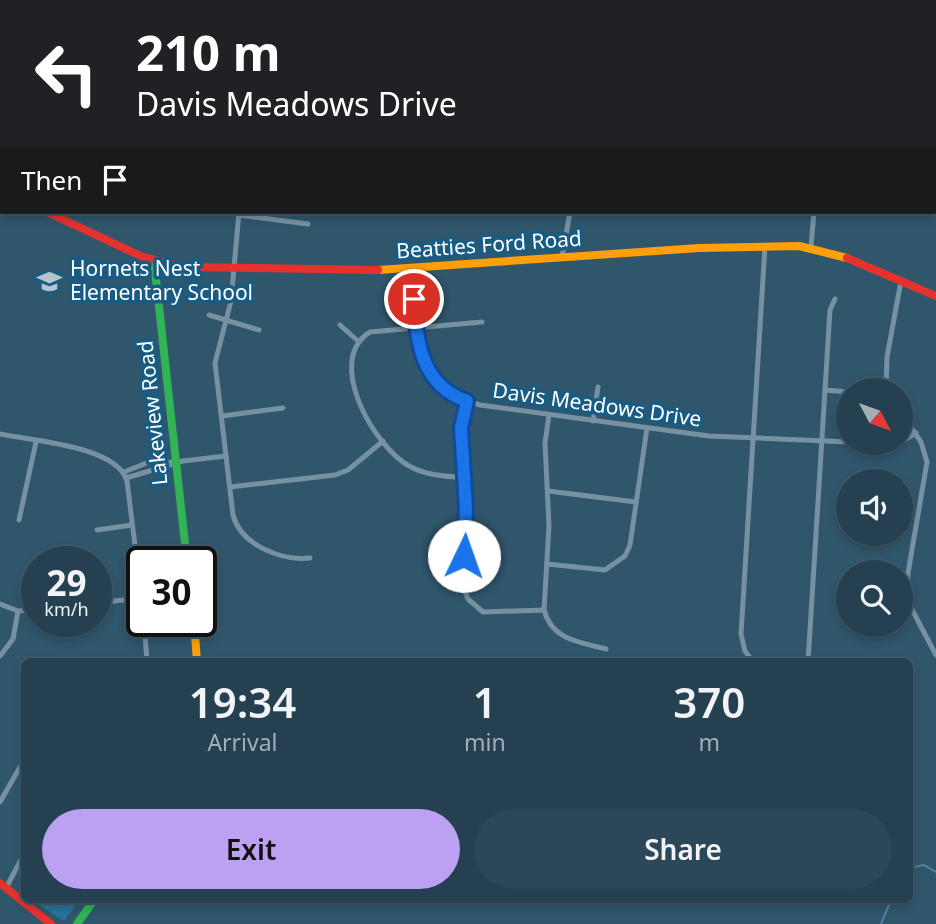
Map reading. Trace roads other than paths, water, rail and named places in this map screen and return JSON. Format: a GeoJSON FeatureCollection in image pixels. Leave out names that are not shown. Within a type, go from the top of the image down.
{"type":"FeatureCollection","features":[{"type":"Feature","properties":{"kind":"main road","name":"Beatties Ford Road"},"geometry":{"type":"LineString","coordinates":[[51,214],[154,261],[184,267],[341,272],[765,246],[811,247],[832,252],[936,296]]}},
{"type":"Feature","properties":{"kind":"main road","name":"Lakeview Road"},"geometry":{"type":"LineString","coordinates":[[154,261],[185,546]]}},
{"type":"Feature","properties":{"kind":"main road"},"geometry":{"type":"LineString","coordinates":[[195,637],[197,658]]}},
{"type":"Feature","properties":{"kind":"main road"},"geometry":{"type":"LineString","coordinates":[[3,886],[21,900]]}},
{"type":"Feature","properties":{"kind":"main road"},"geometry":{"type":"LineString","coordinates":[[24,903],[51,924]]}},
{"type":"Feature","properties":{"kind":"main road"},"geometry":{"type":"LineString","coordinates":[[77,924],[92,903]]}},
{"type":"Feature","properties":{"kind":"street"},"geometry":{"type":"LineString","coordinates":[[239,214],[231,297],[215,358],[233,515],[243,536],[251,543],[280,553],[310,558]]}},
{"type":"Feature","properties":{"kind":"street"},"geometry":{"type":"LineString","coordinates":[[245,214],[308,224]]}},
{"type":"Feature","properties":{"kind":"street"},"geometry":{"type":"LineString","coordinates":[[562,257],[570,214]]}},
{"type":"Feature","properties":{"kind":"street"},"geometry":{"type":"LineString","coordinates":[[811,247],[814,214]]}},
{"type":"Feature","properties":{"kind":"street"},"geometry":{"type":"LineString","coordinates":[[750,658],[740,634],[765,246]]}},
{"type":"Feature","properties":{"kind":"street","name":"Davis Meadows Drive"},"geometry":{"type":"LineString","coordinates":[[412,268],[419,352],[432,376],[448,391],[467,401],[548,415],[714,437],[836,441]]}},
{"type":"Feature","properties":{"kind":"street"},"geometry":{"type":"LineString","coordinates":[[885,378],[901,281]]}},
{"type":"Feature","properties":{"kind":"street"},"geometry":{"type":"LineString","coordinates":[[808,658],[830,310],[835,299]]}},
{"type":"Feature","properties":{"kind":"street"},"geometry":{"type":"LineString","coordinates":[[209,315],[259,330]]}},
{"type":"Feature","properties":{"kind":"street"},"geometry":{"type":"LineString","coordinates":[[464,477],[424,473],[409,467],[383,441],[363,412],[351,372],[350,358],[358,341],[370,332],[482,322]]}},
{"type":"Feature","properties":{"kind":"street"},"geometry":{"type":"LineString","coordinates":[[340,325],[358,341]]}},
{"type":"Feature","properties":{"kind":"street"},"geometry":{"type":"LineString","coordinates":[[593,421],[598,387]]}},
{"type":"Feature","properties":{"kind":"street"},"geometry":{"type":"LineString","coordinates":[[825,390],[836,391]]}},
{"type":"Feature","properties":{"kind":"street"},"geometry":{"type":"LineString","coordinates":[[467,401],[461,428],[466,508],[462,581],[468,599],[483,612],[492,614],[544,610]]}},
{"type":"Feature","properties":{"kind":"street"},"geometry":{"type":"LineString","coordinates":[[222,416],[284,408]]}},
{"type":"Feature","properties":{"kind":"street"},"geometry":{"type":"LineString","coordinates":[[548,415],[545,443],[548,491],[544,610],[547,621],[561,636],[606,649]]}},
{"type":"Feature","properties":{"kind":"street"},"geometry":{"type":"LineString","coordinates":[[547,564],[593,570],[615,565],[630,545],[647,428]]}},
{"type":"Feature","properties":{"kind":"street"},"geometry":{"type":"LineString","coordinates":[[914,430],[925,451],[927,470],[906,594],[909,606],[936,655]]}},
{"type":"Feature","properties":{"kind":"street"},"geometry":{"type":"LineString","coordinates":[[0,434],[100,455],[113,461],[125,475],[135,546]]}},
{"type":"Feature","properties":{"kind":"street"},"geometry":{"type":"LineString","coordinates":[[230,487],[335,475],[348,471],[383,441]]}},
{"type":"Feature","properties":{"kind":"street"},"geometry":{"type":"LineString","coordinates":[[19,520],[36,442]]}},
{"type":"Feature","properties":{"kind":"street"},"geometry":{"type":"LineString","coordinates":[[125,475],[149,462],[177,462],[226,456]]}},
{"type":"Feature","properties":{"kind":"street"},"geometry":{"type":"LineString","coordinates":[[548,491],[636,502]]}},
{"type":"Feature","properties":{"kind":"street"},"geometry":{"type":"LineString","coordinates":[[97,530],[132,525]]}},
{"type":"Feature","properties":{"kind":"street"},"geometry":{"type":"LineString","coordinates":[[0,604],[21,611]]}},
{"type":"Feature","properties":{"kind":"street"},"geometry":{"type":"LineString","coordinates":[[0,656],[13,639],[18,611]]}},
{"type":"Feature","properties":{"kind":"street"},"geometry":{"type":"LineString","coordinates":[[145,637],[147,658]]}},
{"type":"Feature","properties":{"kind":"street"},"geometry":{"type":"LineString","coordinates":[[0,802],[21,766]]}},
{"type":"Feature","properties":{"kind":"street"},"geometry":{"type":"LineString","coordinates":[[3,886],[21,858]]}},
{"type":"Feature","properties":{"kind":"waterway"},"geometry":{"type":"LineString","coordinates":[[913,867],[924,865],[936,872]]}},
{"type":"Feature","properties":{"kind":"waterway"},"geometry":{"type":"LineString","coordinates":[[881,924],[890,903]]}},
{"type":"Feature","properties":{"kind":"place","name":"Hornets Nest Elementary School"},"geometry":{"type":"Point","coordinates":[50,281]}}]}
